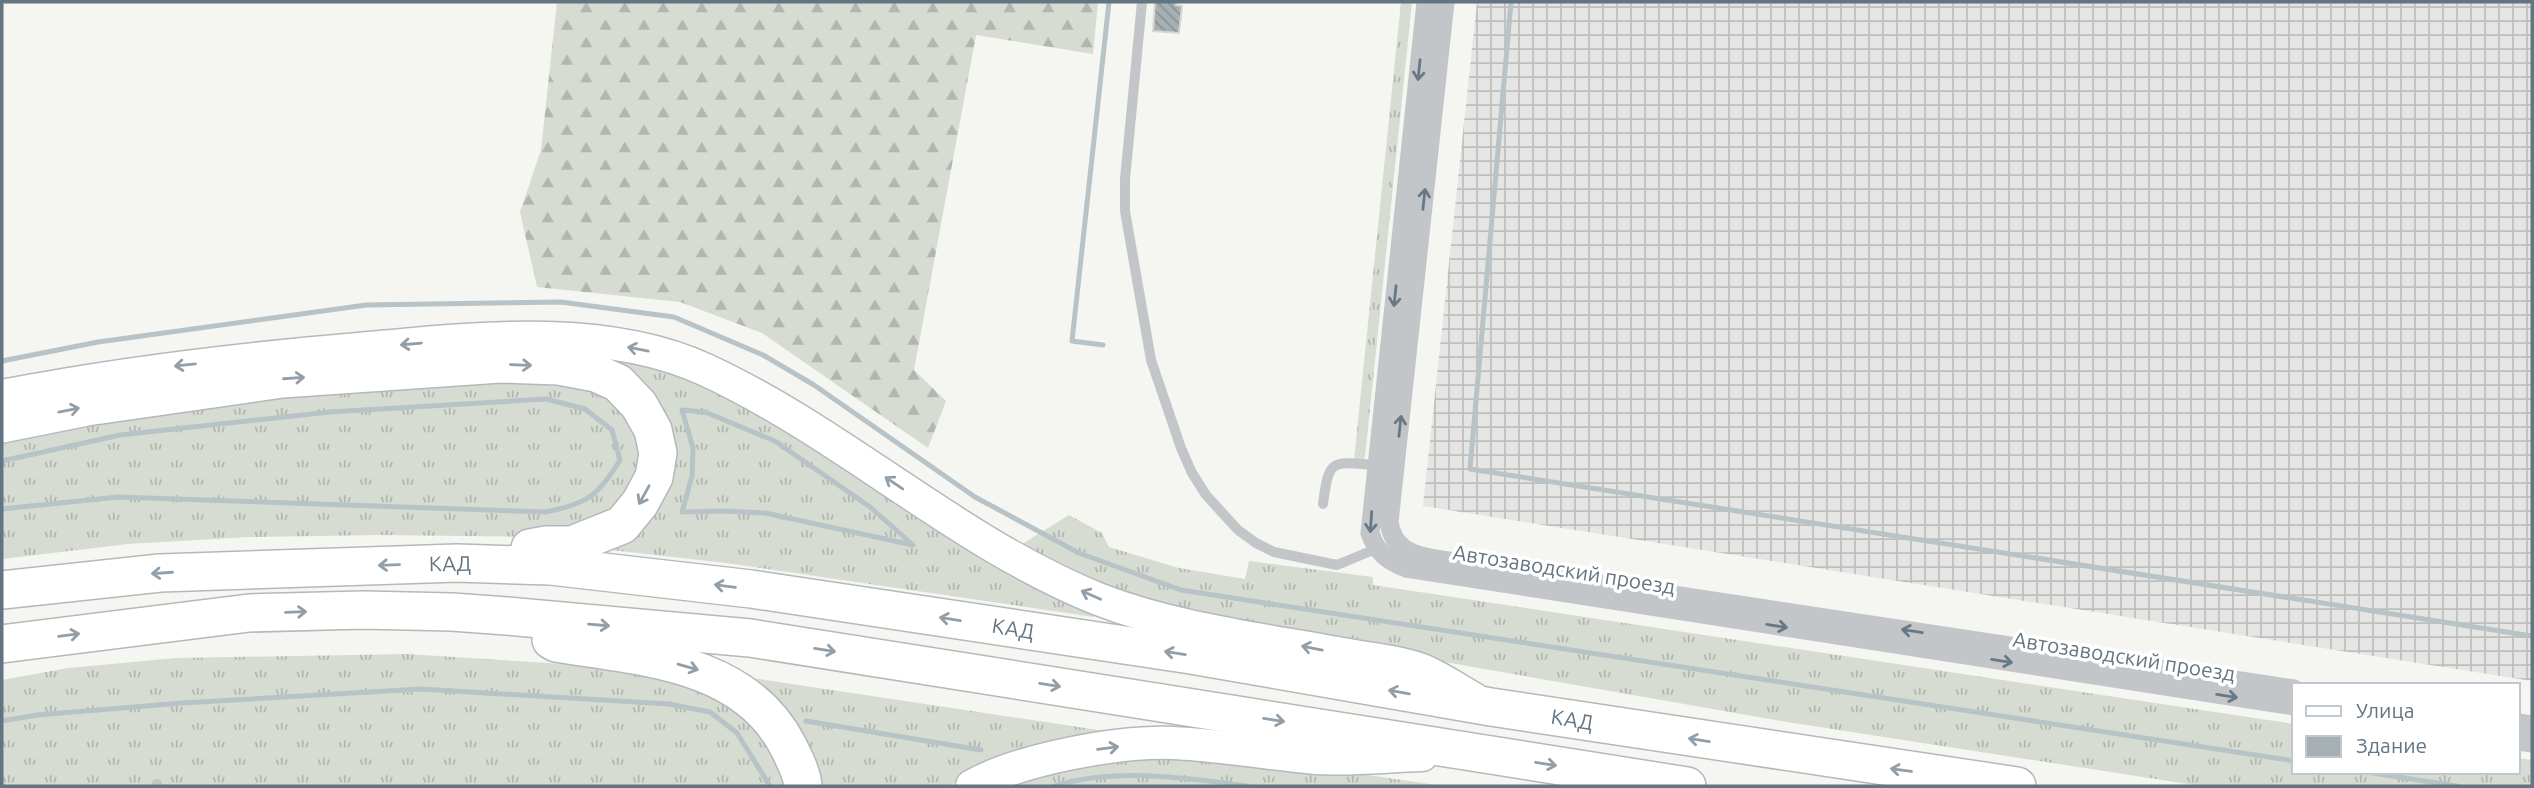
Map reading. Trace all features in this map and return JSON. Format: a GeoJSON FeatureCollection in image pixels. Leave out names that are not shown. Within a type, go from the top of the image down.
{"type":"FeatureCollection","features":[{"type":"Feature","properties":{"kind":"highway"},"geometry":{"type":"LineString","coordinates":[[2,424],[87,407],[282,379],[430,368],[500,364],[559,366],[596,373],[618,383],[639,405],[653,430],[658,453],[654,477],[640,503],[622,525],[572,545],[547,545],[457,563]]}},
{"type":"Feature","properties":{"kind":"highway","name":"КАД"},"geometry":{"type":"LineString","coordinates":[[2,590],[160,573],[457,563],[551,566],[751,589],[1191,655],[1491,707],[2017,786]]}},
{"type":"Feature","properties":{"kind":"highway"},"geometry":{"type":"LineString","coordinates":[[2,644],[249,614],[363,610],[506,616],[750,638],[1686,786]]}},
{"type":"Feature","properties":{"kind":"highway"},"geometry":{"type":"LineString","coordinates":[[506,616],[556,643],[680,664],[702,671],[729,685],[757,706],[780,730],[803,786]]}},
{"type":"Feature","properties":{"kind":"main road"},"geometry":{"type":"LineString","coordinates":[[2,396],[169,367],[454,341],[563,339],[640,349],[703,368],[761,398],[818,431],[1013,558],[1091,596],[1124,609],[1174,622],[1418,668],[1491,707]]}},
{"type":"Feature","properties":{"kind":"main road"},"geometry":{"type":"LineString","coordinates":[[972,786],[1046,759],[1140,744],[1173,743],[1319,758],[1478,754]]}},
{"type":"Feature","properties":{"kind":"street"},"geometry":{"type":"LineString","coordinates":[[1426,2],[1370,533],[1386,545],[1445,2]]}},
{"type":"Feature","properties":{"kind":"street","name":"Автозаводский проезд"},"geometry":{"type":"LineString","coordinates":[[2292,689],[1436,559],[1386,545],[1382,555],[1406,568],[2292,706]]}},
{"type":"Feature","properties":{"kind":"lane"},"geometry":{"type":"LineString","coordinates":[[1142,2],[1125,179],[1125,212],[1151,360],[1192,473],[1206,495],[1238,530],[1274,552],[1338,565],[1386,545]]}},
{"type":"Feature","properties":{"kind":"lane"},"geometry":{"type":"LineString","coordinates":[[1323,504],[1327,474],[1332,467],[1339,463],[1377,465]]}},
{"type":"Feature","properties":{"kind":"shaded area"},"geometry":{"type":"Polygon","coordinates":[[[1477,2],[2532,2],[2532,681],[1423,506],[1477,2]]]}},
{"type":"Feature","properties":{"kind":"green space"},"geometry":{"type":"Polygon","coordinates":[[[557,2],[1098,2],[1093,54],[976,35],[914,370],[946,401],[928,448],[762,333],[680,302],[537,287],[520,212],[541,150],[557,2]]]}},
{"type":"Feature","properties":{"kind":"green space"},"geometry":{"type":"Polygon","coordinates":[[[1401,2],[1412,2],[1365,457],[1361,461],[1354,460],[1401,2]]]}},
{"type":"Feature","properties":{"kind":"green space"},"geometry":{"type":"Polygon","coordinates":[[[606,358],[668,371],[720,391],[806,442],[967,548],[1051,594],[1095,613],[1094,617],[726,563],[611,550],[660,498],[606,358]]]}},
{"type":"Feature","properties":{"kind":"green space"},"geometry":{"type":"Polygon","coordinates":[[[513,375],[611,393],[626,408],[643,450],[640,481],[621,511],[552,537],[249,537],[128,544],[2,559],[2,435],[191,401],[513,375]]]}},
{"type":"Feature","properties":{"kind":"green space"},"geometry":{"type":"Polygon","coordinates":[[[1069,515],[1102,533],[1109,547],[1179,568],[1245,579],[1249,561],[1373,577],[1373,585],[2292,724],[2292,774],[2520,774],[2520,758],[2532,760],[2532,786],[2201,786],[1787,722],[1210,621],[1113,595],[1014,549],[1069,515]]]}},
{"type":"Feature","properties":{"kind":"green space"},"geometry":{"type":"Polygon","coordinates":[[[407,654],[628,668],[678,675],[740,704],[775,747],[788,786],[2,786],[2,680],[68,668],[176,658],[407,654]]]}},
{"type":"Feature","properties":{"kind":"green space"},"geometry":{"type":"Polygon","coordinates":[[[746,677],[1105,731],[1104,737],[982,770],[948,786],[815,786],[746,677]]]}},
{"type":"Feature","properties":{"kind":"green space"},"geometry":{"type":"Polygon","coordinates":[[[1238,756],[1443,786],[1000,786],[1107,757],[1238,756]]]}},
{"type":"Feature","properties":{"kind":"building"},"geometry":{"type":"Polygon","coordinates":[[[1155,2],[1177,2],[1176,5],[1182,6],[1179,33],[1153,31],[1155,2]]]}},
{"type":"Feature","properties":{"kind":"waterway"},"geometry":{"type":"LineString","coordinates":[[1103,345],[1072,341],[1109,2]]}},
{"type":"Feature","properties":{"kind":"waterway"},"geometry":{"type":"LineString","coordinates":[[1511,2],[1470,469],[2532,636]]}},
{"type":"Feature","properties":{"kind":"waterway"},"geometry":{"type":"LineString","coordinates":[[2,361],[98,342],[366,305],[561,302],[674,317],[763,355],[814,385],[975,497],[1079,553],[1181,590],[2292,761]]}},
{"type":"Feature","properties":{"kind":"waterway"},"geometry":{"type":"LineString","coordinates":[[2,461],[120,435],[330,412],[546,399],[585,409],[612,430],[620,460],[605,482],[590,496],[571,506],[545,512],[118,497],[2,509]]}},
{"type":"Feature","properties":{"kind":"waterway"},"geometry":{"type":"LineString","coordinates":[[682,410],[705,412],[775,441],[870,507],[913,545],[765,513],[682,512],[692,476],[693,448],[682,410]]}},
{"type":"Feature","properties":{"kind":"waterway"},"geometry":{"type":"LineString","coordinates":[[2,721],[37,715],[182,703],[421,689],[669,704],[710,712],[737,733],[770,786]]}},
{"type":"Feature","properties":{"kind":"waterway"},"geometry":{"type":"LineString","coordinates":[[806,721],[981,750]]}},
{"type":"Feature","properties":{"kind":"waterway"},"geometry":{"type":"LineString","coordinates":[[2379,774],[2457,786]]}},
{"type":"Feature","properties":{"kind":"waterway"},"geometry":{"type":"LineString","coordinates":[[1055,786],[1077,780],[1125,776],[1175,777],[1247,786]]}}]}
